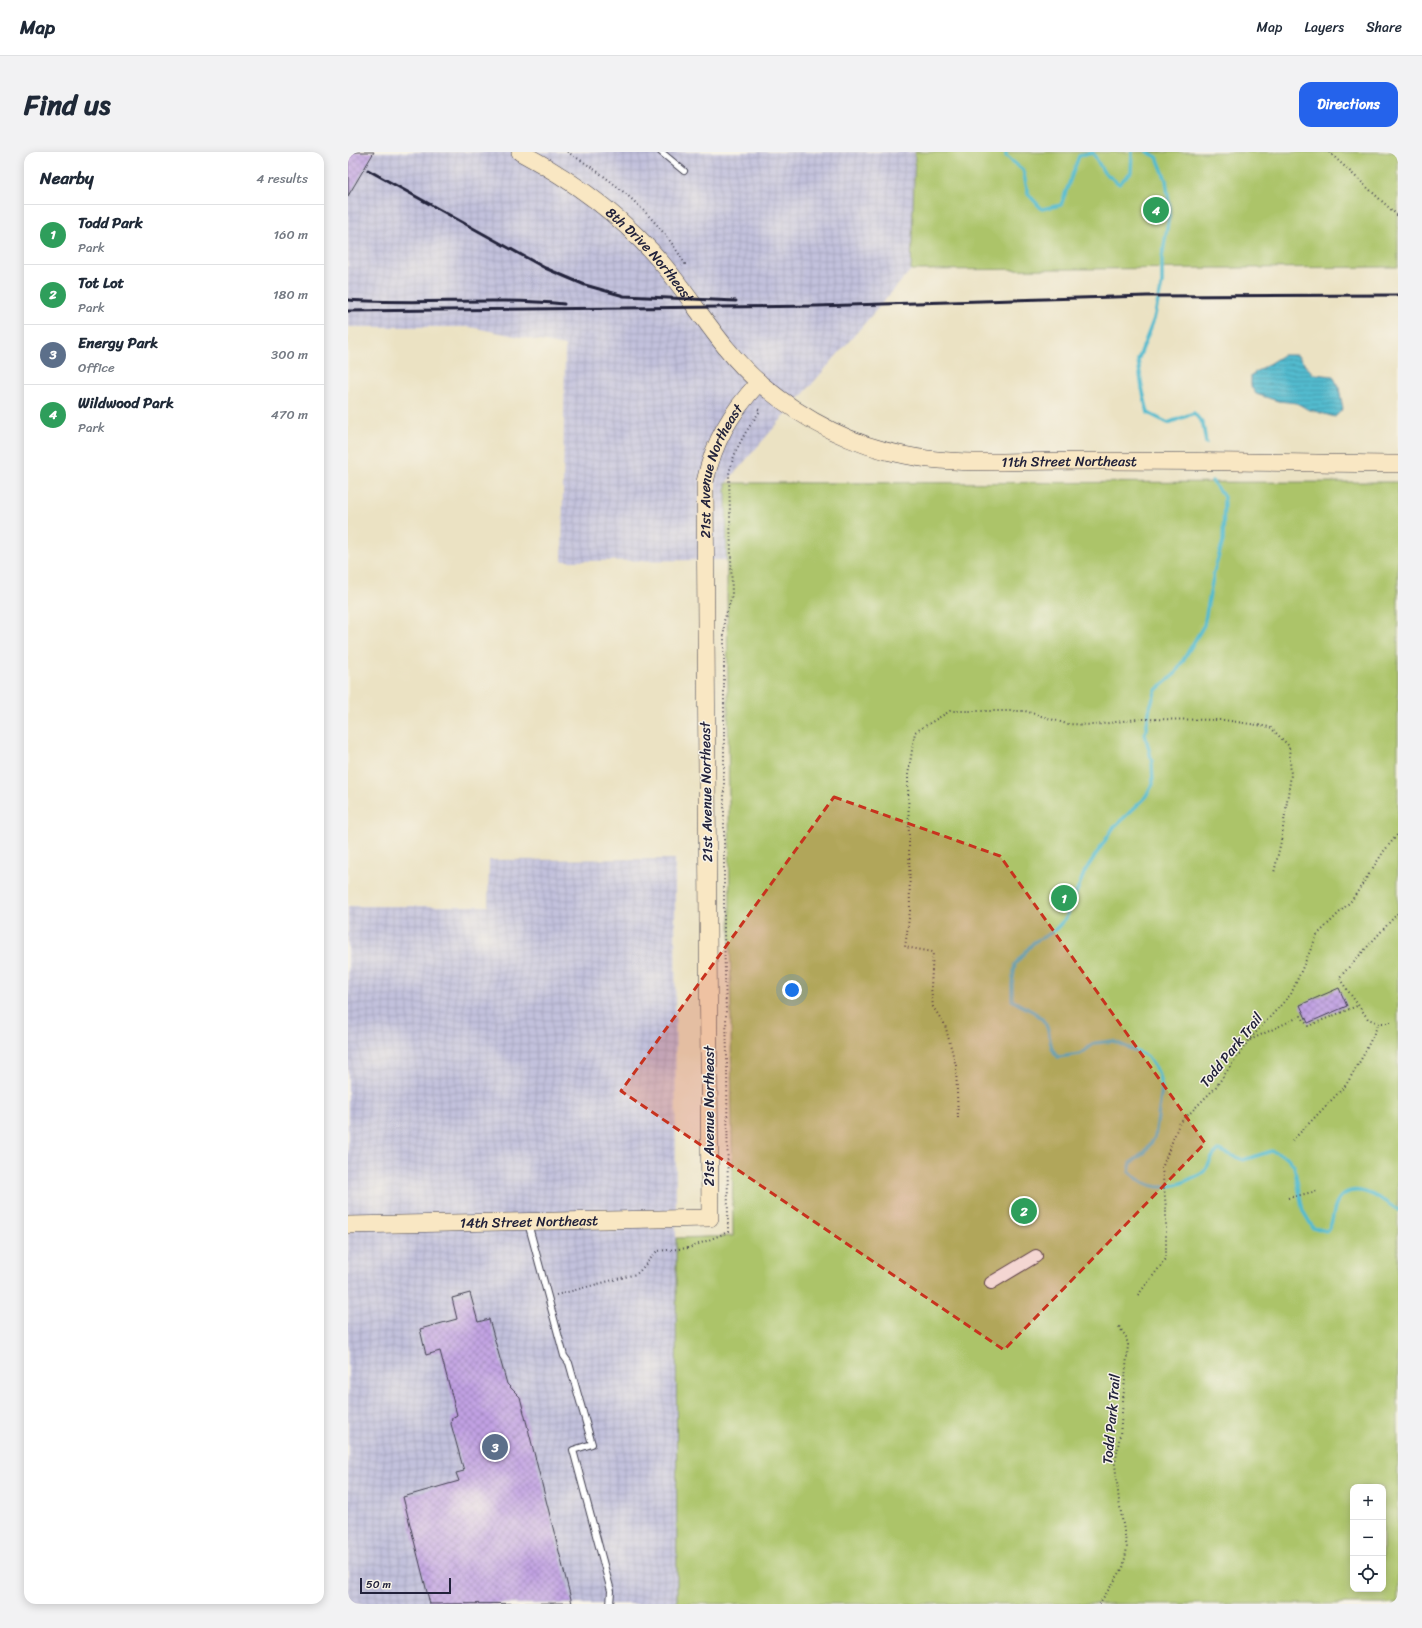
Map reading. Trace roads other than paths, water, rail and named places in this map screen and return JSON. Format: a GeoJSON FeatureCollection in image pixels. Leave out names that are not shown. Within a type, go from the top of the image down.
{"type":"FeatureCollection","features":[{"type":"Feature","properties":{"kind":"street","name":"8th Drive Northeast"},"geometry":{"type":"LineString","coordinates":[[520,152],[573,182],[629,227],[672,274],[735,358],[759,382]]}},
{"type":"Feature","properties":{"kind":"street","name":"21st Avenue Northeast"},"geometry":{"type":"LineString","coordinates":[[710,1218],[705,482],[716,442],[730,418],[745,397],[759,382]]}},
{"type":"Feature","properties":{"kind":"street","name":"11th Street Northeast"},"geometry":{"type":"LineString","coordinates":[[759,382],[798,412],[822,426],[849,439],[904,456],[958,462],[1227,461],[1398,464]]}},
{"type":"Feature","properties":{"kind":"street","name":"14th Street Northeast"},"geometry":{"type":"LineString","coordinates":[[348,1225],[710,1218]]}},
{"type":"Feature","properties":{"kind":"street"},"geometry":{"type":"LineString","coordinates":[[991,1283],[1036,1256]]}},
{"type":"Feature","properties":{"kind":"lane"},"geometry":{"type":"LineString","coordinates":[[661,152],[684,171]]}},
{"type":"Feature","properties":{"kind":"lane"},"geometry":{"type":"LineString","coordinates":[[528,1222],[564,1356],[570,1362],[592,1444],[573,1450],[610,1591],[610,1604]]}},
{"type":"Feature","properties":{"kind":"water"},"geometry":{"type":"Polygon","coordinates":[[[1283,355],[1297,355],[1313,374],[1333,376],[1339,388],[1343,409],[1335,417],[1307,409],[1297,403],[1278,401],[1256,394],[1251,386],[1251,375],[1283,355]]]}},
{"type":"Feature","properties":{"kind":"waterway"},"geometry":{"type":"LineString","coordinates":[[1006,152],[1006,156],[1023,170],[1028,194],[1042,209],[1061,205],[1079,156],[1093,153],[1103,171],[1119,184],[1131,172],[1132,152]]}},
{"type":"Feature","properties":{"kind":"waterway"},"geometry":{"type":"LineString","coordinates":[[1147,152],[1157,157],[1166,180],[1170,210],[1162,258],[1162,283],[1154,319],[1138,360],[1142,388],[1148,413],[1168,423],[1194,413],[1203,424],[1206,443]]}},
{"type":"Feature","properties":{"kind":"waterway"},"geometry":{"type":"LineString","coordinates":[[1212,481],[1224,497],[1223,541],[1214,572],[1204,625],[1175,674],[1156,690],[1150,707],[1145,734],[1152,762],[1153,784],[1144,799],[1114,827],[1085,871],[1066,918],[1053,932],[1034,942],[1015,964],[1012,984],[1012,1000],[1038,1015],[1042,1019],[1047,1027],[1052,1048],[1058,1057],[1080,1054],[1095,1043],[1113,1041],[1147,1056],[1158,1072],[1162,1089],[1155,1137],[1145,1152],[1131,1163],[1129,1172],[1144,1183],[1152,1186],[1167,1187],[1199,1175],[1203,1173],[1214,1155],[1219,1150],[1243,1160],[1272,1151],[1287,1157],[1294,1166],[1303,1211],[1313,1228],[1327,1231],[1331,1225],[1336,1204],[1342,1196],[1349,1192],[1366,1192],[1384,1200],[1398,1210]]}},
{"type":"Feature","properties":{"kind":"railway"},"geometry":{"type":"LineString","coordinates":[[368,170],[545,268],[585,285],[624,296],[736,301]]}},
{"type":"Feature","properties":{"kind":"railway"},"geometry":{"type":"LineString","coordinates":[[348,311],[817,306],[1147,296],[1398,295]]}},
{"type":"Feature","properties":{"kind":"railway"},"geometry":{"type":"LineString","coordinates":[[348,300],[402,302],[510,301],[564,304]]}},
{"type":"Feature","properties":{"kind":"place","name":"Wildwood Park"},"geometry":{"type":"Point","coordinates":[1156,210]}},
{"type":"Feature","properties":{"kind":"place","name":"Todd Park"},"geometry":{"type":"Point","coordinates":[1064,898]}},
{"type":"Feature","properties":{"kind":"place","name":"Tot Lot"},"geometry":{"type":"Point","coordinates":[1024,1211]}},
{"type":"Feature","properties":{"kind":"place","name":"Energy Park"},"geometry":{"type":"Point","coordinates":[495,1447]}}]}
